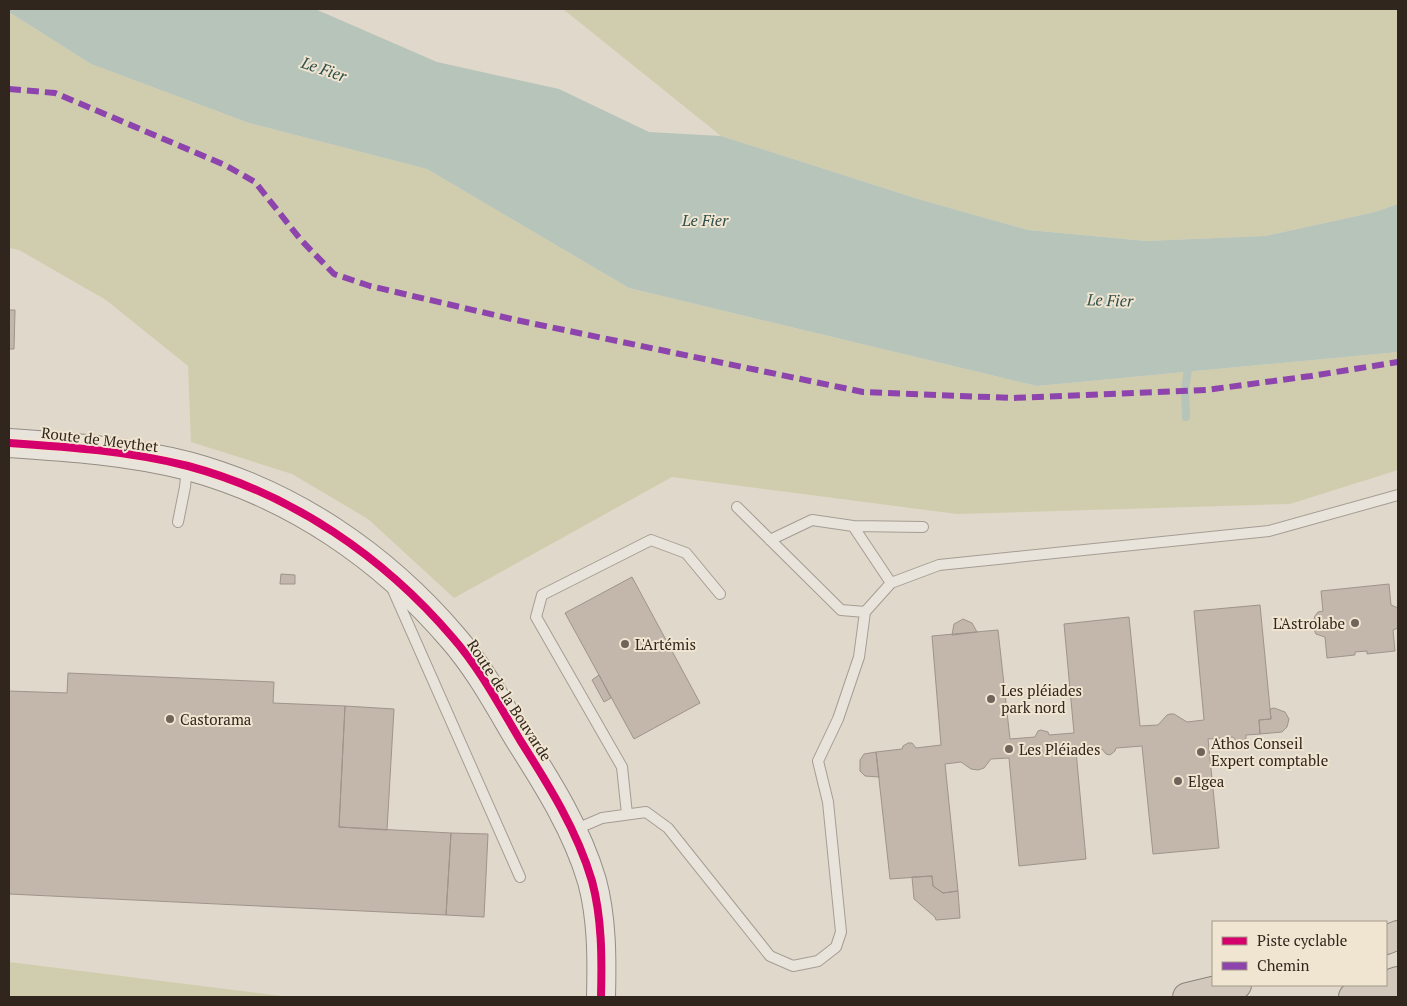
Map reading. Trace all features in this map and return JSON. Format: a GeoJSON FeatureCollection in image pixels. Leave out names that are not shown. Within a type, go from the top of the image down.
{"type":"FeatureCollection","features":[{"type":"Feature","properties":{"kind":"highway"},"geometry":{"type":"LineString","coordinates":[[1187,997],[1233,986]]}},
{"type":"Feature","properties":{"kind":"highway"},"geometry":{"type":"LineString","coordinates":[[1353,997],[1384,986]]}},
{"type":"Feature","properties":{"kind":"street","name":"Route de Meythet"},"geometry":{"type":"LineString","coordinates":[[9,443],[91,449],[187,466]]}},
{"type":"Feature","properties":{"kind":"street","name":"Route de la Bouvarde"},"geometry":{"type":"LineString","coordinates":[[187,466],[231,479],[263,492],[297,509],[340,535],[383,568],[420,602],[454,639],[482,677],[573,830],[589,873],[596,900],[602,951],[601,997]]}},
{"type":"Feature","properties":{"kind":"lane"},"geometry":{"type":"LineString","coordinates":[[178,522],[185,488],[187,466]]}},
{"type":"Feature","properties":{"kind":"lane"},"geometry":{"type":"LineString","coordinates":[[573,830],[602,818],[646,812],[668,828],[770,956],[793,966],[818,961],[836,947],[841,932],[828,802],[818,761],[838,719],[859,657],[865,612],[890,583],[940,565],[1269,531],[1398,495]]}},
{"type":"Feature","properties":{"kind":"lane"},"geometry":{"type":"LineString","coordinates":[[737,507],[841,610],[865,612]]}},
{"type":"Feature","properties":{"kind":"lane"},"geometry":{"type":"LineString","coordinates":[[770,540],[812,520],[853,526],[923,527]]}},
{"type":"Feature","properties":{"kind":"lane"},"geometry":{"type":"LineString","coordinates":[[853,526],[890,583]]}},
{"type":"Feature","properties":{"kind":"lane"},"geometry":{"type":"LineString","coordinates":[[626,814],[622,768],[536,617],[542,595],[651,540],[686,553],[720,594]]}},
{"type":"Feature","properties":{"kind":"lane"},"geometry":{"type":"LineString","coordinates":[[383,568],[520,877]]}},
{"type":"Feature","properties":{"kind":"shaded area"},"geometry":{"type":"Polygon","coordinates":[[[563,9],[1398,9],[1398,204],[1375,212],[1265,236],[1146,241],[1028,230],[918,199],[721,136],[563,9]]]}},
{"type":"Feature","properties":{"kind":"shaded area"},"geometry":{"type":"Polygon","coordinates":[[[9,12],[91,64],[249,123],[427,169],[629,288],[1037,386],[1398,352],[1398,470],[1290,504],[957,514],[672,477],[454,598],[368,519],[292,474],[191,442],[188,366],[106,300],[19,250],[9,248],[9,12]]]}},
{"type":"Feature","properties":{"kind":"shaded area"},"geometry":{"type":"Polygon","coordinates":[[[9,962],[290,997],[9,997],[9,962]]]}},
{"type":"Feature","properties":{"kind":"water","name":"Le Fier"},"geometry":{"type":"Polygon","coordinates":[[[9,9],[315,9],[437,62],[559,89],[649,132],[721,136],[918,199],[1028,230],[1146,241],[1265,236],[1375,212],[1398,204],[1398,352],[1037,386],[629,288],[427,169],[249,123],[91,64],[9,12],[9,9]]]}},
{"type":"Feature","properties":{"kind":"building"},"geometry":{"type":"Polygon","coordinates":[[[9,310],[15,310],[14,349],[9,349],[9,310]]]}},
{"type":"Feature","properties":{"kind":"building"},"geometry":{"type":"Polygon","coordinates":[[[281,574],[295,575],[295,584],[280,584],[281,574]]]}},
{"type":"Feature","properties":{"kind":"building","name":"L'Artémis"},"geometry":{"type":"Polygon","coordinates":[[[632,577],[700,703],[634,739],[565,613],[632,577]]]}},
{"type":"Feature","properties":{"kind":"building","name":"L'Astrolabe"},"geometry":{"type":"Polygon","coordinates":[[[1389,584],[1391,605],[1398,608],[1398,628],[1393,630],[1395,651],[1367,654],[1367,651],[1355,652],[1355,655],[1327,658],[1325,637],[1316,634],[1312,625],[1318,612],[1323,611],[1321,591],[1389,584]]]}},
{"type":"Feature","properties":{"kind":"building","name":"Les Pléiades"},"geometry":{"type":"Polygon","coordinates":[[[1260,605],[1271,719],[1259,720],[1260,734],[1246,735],[1246,739],[1240,742],[1237,742],[1233,737],[1208,739],[1219,848],[1153,854],[1142,746],[1116,748],[1110,755],[1106,754],[1102,749],[1076,751],[1086,859],[1019,866],[1009,758],[991,759],[984,768],[978,770],[971,769],[961,762],[945,764],[958,891],[943,893],[933,886],[932,876],[890,879],[876,752],[902,749],[908,743],[912,743],[916,748],[941,745],[932,636],[998,630],[1010,739],[1035,737],[1038,731],[1041,730],[1048,732],[1049,735],[1074,733],[1064,624],[1129,617],[1140,726],[1158,725],[1170,714],[1174,714],[1187,722],[1204,720],[1194,611],[1260,605]]]}},
{"type":"Feature","properties":{"kind":"building"},"geometry":{"type":"Polygon","coordinates":[[[963,619],[972,623],[977,632],[952,635],[954,624],[963,619]]]}},
{"type":"Feature","properties":{"kind":"building"},"geometry":{"type":"Polygon","coordinates":[[[68,673],[274,682],[273,703],[345,706],[339,827],[451,833],[446,915],[9,894],[9,691],[67,693],[68,673]]]}},
{"type":"Feature","properties":{"kind":"building"},"geometry":{"type":"Polygon","coordinates":[[[599,675],[611,698],[604,702],[592,680],[599,675]]]}},
{"type":"Feature","properties":{"kind":"building"},"geometry":{"type":"Polygon","coordinates":[[[345,706],[394,709],[387,830],[339,827],[345,706]]]}},
{"type":"Feature","properties":{"kind":"building"},"geometry":{"type":"Polygon","coordinates":[[[1274,708],[1285,712],[1289,719],[1287,727],[1282,732],[1260,734],[1259,720],[1271,719],[1270,709],[1274,708]]]}},
{"type":"Feature","properties":{"kind":"building"},"geometry":{"type":"Polygon","coordinates":[[[876,752],[879,777],[865,776],[860,771],[860,760],[864,754],[876,752]]]}},
{"type":"Feature","properties":{"kind":"building"},"geometry":{"type":"Polygon","coordinates":[[[451,833],[488,834],[484,917],[446,915],[451,833]]]}},
{"type":"Feature","properties":{"kind":"building"},"geometry":{"type":"Polygon","coordinates":[[[932,876],[933,886],[943,893],[958,891],[960,918],[936,920],[914,899],[912,877],[932,876]]]}},
{"type":"Feature","properties":{"kind":"waterway"},"geometry":{"type":"LineString","coordinates":[[1186,417],[1185,390],[1189,362]]}},
{"type":"Feature","properties":{"kind":"marked path"},"geometry":{"type":"LineString","coordinates":[[9,89],[55,93],[225,165],[255,182],[301,240],[334,274],[370,286],[516,320],[863,392],[1012,398],[1206,390],[1398,362]]}},
{"type":"Feature","properties":{"kind":"cycle path"},"geometry":{"type":"LineString","coordinates":[[9,443],[121,453],[188,466],[226,478],[263,493],[299,511],[366,555],[397,580],[426,608],[472,662],[541,773],[570,826],[586,862],[598,909],[601,938],[601,997]]}},
{"type":"Feature","properties":{"kind":"place","name":"L'Astrolabe"},"geometry":{"type":"Point","coordinates":[1355,623]}},
{"type":"Feature","properties":{"kind":"place","name":"L'Artémis"},"geometry":{"type":"Point","coordinates":[625,644]}},
{"type":"Feature","properties":{"kind":"place","name":"Les pléiades park nord"},"geometry":{"type":"Point","coordinates":[991,699]}},
{"type":"Feature","properties":{"kind":"place","name":"Castorama"},"geometry":{"type":"Point","coordinates":[170,719]}},
{"type":"Feature","properties":{"kind":"place","name":"Les Pléiades"},"geometry":{"type":"Point","coordinates":[1009,749]}},
{"type":"Feature","properties":{"kind":"place","name":"Athos Conseil Expert comptable"},"geometry":{"type":"Point","coordinates":[1201,752]}},
{"type":"Feature","properties":{"kind":"place","name":"Elgea"},"geometry":{"type":"Point","coordinates":[1178,781]}}]}
